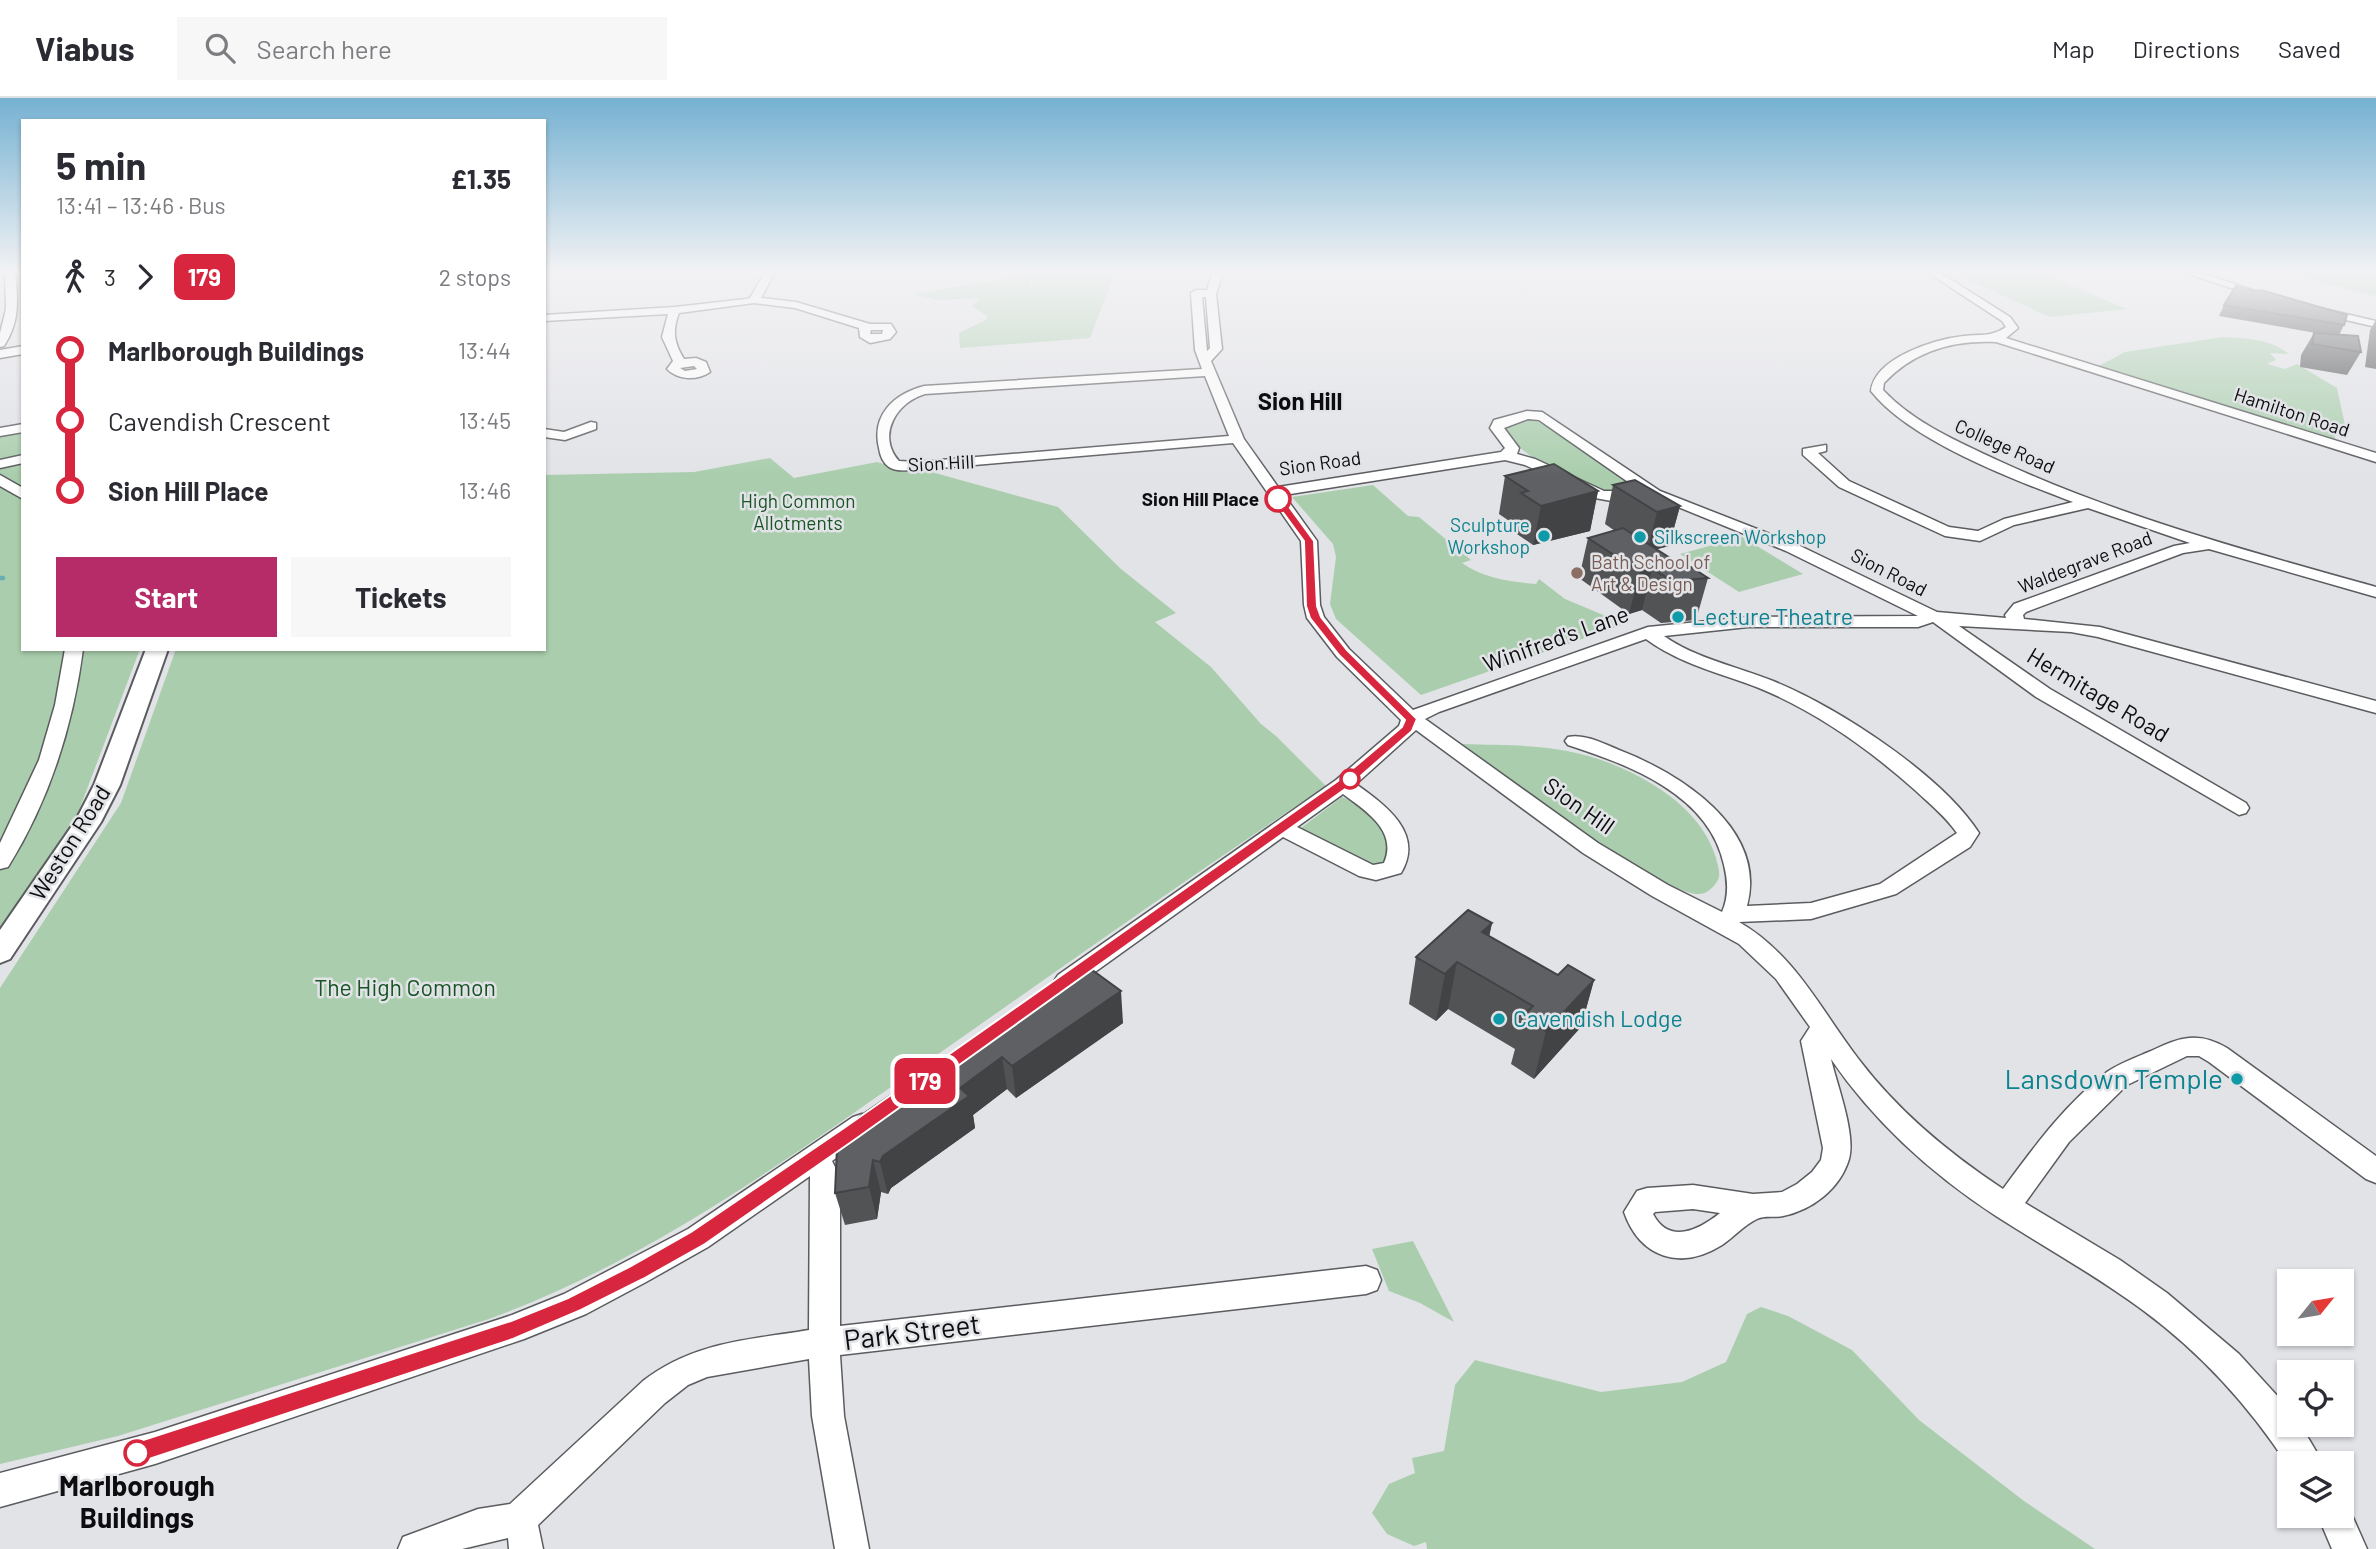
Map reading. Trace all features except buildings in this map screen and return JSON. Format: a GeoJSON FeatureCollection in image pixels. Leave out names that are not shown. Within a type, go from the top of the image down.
{"type":"FeatureCollection","features":[{"type":"Feature","properties":{"kind":"street"},"geometry":{"type":"LineString","coordinates":[[668,340],[669,346],[681,363]]}},
{"type":"Feature","properties":{"kind":"street"},"geometry":{"type":"LineString","coordinates":[[1200,340],[1201,350],[1209,366]]}},
{"type":"Feature","properties":{"kind":"street","name":"College Road"},"geometry":{"type":"LineString","coordinates":[[1959,340],[1928,347],[1908,357],[1883,376],[1878,382],[1877,391],[1894,407],[1942,438],[1989,462],[2180,543]]}},
{"type":"Feature","properties":{"kind":"street","name":"Hamilton Road"},"geometry":{"type":"LineString","coordinates":[[1999,340],[2376,458]]}},
{"type":"Feature","properties":{"kind":"street"},"geometry":{"type":"LineString","coordinates":[[0,354],[21,350]]}},
{"type":"Feature","properties":{"kind":"street","name":"Sion Hill"},"geometry":{"type":"LineString","coordinates":[[1237,439],[916,466],[895,465],[885,452],[883,428],[891,410],[910,394],[924,390],[1209,366],[1237,439],[1309,541],[1312,606],[1316,618],[1343,653],[1411,722],[1420,724],[1491,778],[1612,861],[1667,895],[1729,919],[1782,969],[1851,1069],[1917,1139],[2006,1207],[2129,1283],[2174,1315],[2215,1350],[2252,1389],[2297,1451]]}},
{"type":"Feature","properties":{"kind":"street"},"geometry":{"type":"LineString","coordinates":[[1505,456],[1512,452],[1512,448],[1497,428],[1499,423],[1527,415],[1542,416],[1654,494]]}},
{"type":"Feature","properties":{"kind":"street"},"geometry":{"type":"LineString","coordinates":[[546,433],[565,436],[591,426]]}},
{"type":"Feature","properties":{"kind":"street"},"geometry":{"type":"LineString","coordinates":[[0,432],[21,428]]}},
{"type":"Feature","properties":{"kind":"street"},"geometry":{"type":"LineString","coordinates":[[565,436],[565,451]]}},
{"type":"Feature","properties":{"kind":"street"},"geometry":{"type":"LineString","coordinates":[[1821,448],[1808,452],[1844,484],[1945,531],[1980,536],[2009,522],[2090,503]]}},
{"type":"Feature","properties":{"kind":"street","name":"Sion Road"},"geometry":{"type":"LineString","coordinates":[[1273,492],[1505,456],[1540,465],[1601,495],[1630,499],[1654,494],[1791,548],[1934,616],[2100,632],[2376,707]]}},
{"type":"Feature","properties":{"kind":"street"},"geometry":{"type":"LineString","coordinates":[[0,464],[21,459]]}},
{"type":"Feature","properties":{"kind":"street"},"geometry":{"type":"LineString","coordinates":[[0,480],[21,494]]}},
{"type":"Feature","properties":{"kind":"street","name":"Waldegrave Road"},"geometry":{"type":"LineString","coordinates":[[2016,622],[2014,615],[2020,608],[2180,543],[2207,545],[2376,592]]}},
{"type":"Feature","properties":{"kind":"street","name":"Winifred's Lane"},"geometry":{"type":"LineString","coordinates":[[1050,992],[1343,784],[1411,722],[1432,708],[1648,632],[1748,622],[1918,622],[1934,616]]}},
{"type":"Feature","properties":{"kind":"street","name":"Hermitage Road"},"geometry":{"type":"LineString","coordinates":[[1934,616],[2043,693],[2239,808]]}},
{"type":"Feature","properties":{"kind":"street"},"geometry":{"type":"LineString","coordinates":[[1575,741],[1648,769],[1706,810],[1722,828],[1733,849],[1738,868],[1739,887],[1729,919],[1811,911],[1888,889],[1962,842],[1968,833],[1961,822],[1917,781],[1859,734],[1782,692],[1677,653],[1648,632]]}},
{"type":"Feature","properties":{"kind":"street"},"geometry":{"type":"LineString","coordinates":[[0,862],[26,814],[56,734],[71,680],[74,651]]}},
{"type":"Feature","properties":{"kind":"street","name":"Weston Road"},"geometry":{"type":"LineString","coordinates":[[0,952],[88,822],[107,785],[156,651]]}},
{"type":"Feature","properties":{"kind":"street"},"geometry":{"type":"LineString","coordinates":[[1283,828],[1367,871],[1376,873],[1393,868],[1401,844],[1396,832],[1386,819],[1343,784]]}},
{"type":"Feature","properties":{"kind":"street"},"geometry":{"type":"LineString","coordinates":[[1752,1206],[1784,1203],[1818,1187],[1836,1156],[1836,1134],[1818,1070],[1814,1041],[1823,1027]]}},
{"type":"Feature","properties":{"kind":"street"},"geometry":{"type":"LineString","coordinates":[[2006,1207],[2059,1134],[2118,1078],[2192,1045],[2205,1047],[2218,1055],[2376,1171]]}},
{"type":"Feature","properties":{"kind":"street"},"geometry":{"type":"LineString","coordinates":[[0,1490],[155,1448],[513,1329],[575,1304],[698,1238],[884,1110]]}},
{"type":"Feature","properties":{"kind":"street"},"geometry":{"type":"LineString","coordinates":[[816,1157],[824,1173],[826,1194],[824,1342],[828,1416],[852,1549]]}},
{"type":"Feature","properties":{"kind":"street","name":"Park Street"},"geometry":{"type":"LineString","coordinates":[[521,1535],[654,1392],[677,1374],[707,1362],[824,1342],[1366,1280]]}},
{"type":"Feature","properties":{"kind":"street"},"geometry":{"type":"LineString","coordinates":[[415,1549],[478,1526],[500,1521],[521,1535]]}},
{"type":"Feature","properties":{"kind":"street"},"geometry":{"type":"LineString","coordinates":[[2340,1528],[2350,1549]]}},
{"type":"Feature","properties":{"kind":"green space"},"geometry":{"type":"Polygon","coordinates":[[[959,340],[1068,340],[960,348],[959,340]]]}},
{"type":"Feature","properties":{"kind":"green space"},"geometry":{"type":"Polygon","coordinates":[[[2205,340],[2266,342],[2289,354],[2270,353],[2276,360],[2267,364],[2285,369],[2297,364],[2337,388],[2345,425],[2330,422],[2336,441],[2099,366],[2125,352],[2205,340]]]}},
{"type":"Feature","properties":{"kind":"green space"},"geometry":{"type":"Polygon","coordinates":[[[1521,418],[1532,419],[1549,427],[1639,492],[1619,495],[1600,491],[1534,458],[1509,437],[1503,427],[1521,418]]]}},
{"type":"Feature","properties":{"kind":"green space"},"geometry":{"type":"Polygon","coordinates":[[[21,433],[21,651],[139,651],[78,813],[0,929],[0,436],[21,433]]]}},
{"type":"Feature","properties":{"kind":"green space","name":"The High Common"},"geometry":{"type":"Polygon","coordinates":[[[770,458],[794,478],[877,462],[905,470],[917,468],[1058,507],[1121,569],[1176,613],[1155,622],[1211,667],[1261,724],[1326,786],[805,1147],[704,1212],[599,1271],[545,1297],[489,1319],[118,1436],[0,1464],[0,988],[121,803],[175,651],[546,651],[546,475],[694,472],[770,458]]]}},
{"type":"Feature","properties":{"kind":"green space"},"geometry":{"type":"Polygon","coordinates":[[[1373,485],[1408,516],[1419,517],[1471,560],[1462,563],[1470,568],[1488,576],[1516,582],[1536,584],[1539,579],[1565,599],[1625,624],[1421,695],[1336,619],[1330,604],[1336,557],[1333,544],[1292,497],[1373,485]]]}},
{"type":"Feature","properties":{"kind":"green space"},"geometry":{"type":"Polygon","coordinates":[[[1742,537],[1803,574],[1739,592],[1680,554],[1742,537]]]}},
{"type":"Feature","properties":{"kind":"green space"},"geometry":{"type":"Polygon","coordinates":[[[1462,744],[1527,746],[1566,751],[1607,762],[1642,778],[1682,806],[1703,830],[1716,858],[1718,880],[1709,891],[1699,894],[1679,889],[1650,875],[1579,830],[1462,744]]]}},
{"type":"Feature","properties":{"kind":"green space"},"geometry":{"type":"Polygon","coordinates":[[[1342,797],[1366,807],[1389,832],[1388,859],[1371,865],[1301,828],[1342,797]]]}},
{"type":"Feature","properties":{"kind":"green space"},"geometry":{"type":"Polygon","coordinates":[[[1413,1241],[1454,1322],[1420,1303],[1389,1291],[1372,1249],[1413,1241]]]}},
{"type":"Feature","properties":{"kind":"green space"},"geometry":{"type":"Polygon","coordinates":[[[1761,1307],[1788,1316],[1852,1350],[1919,1420],[2024,1501],[2095,1549],[1427,1549],[1426,1542],[1414,1546],[1387,1534],[1372,1513],[1389,1484],[1415,1473],[1412,1458],[1444,1451],[1455,1385],[1475,1360],[1601,1392],[1682,1382],[1726,1362],[1747,1314],[1761,1307]]]}},
{"type":"Feature","properties":{"kind":"bus line","name":"179"},"geometry":{"type":"LineString","coordinates":[[137,1453],[513,1329],[575,1304],[636,1273],[698,1238],[851,1133],[1343,784],[1408,728],[1411,719],[1343,653],[1316,618],[1312,606],[1309,541],[1305,532],[1278,499]]}},
{"type":"Feature","properties":{"kind":"place","name":"Sion Hill Place"},"geometry":{"type":"Point","coordinates":[1278,499]}},
{"type":"Feature","properties":{"kind":"place","name":"Sculpture Workshop"},"geometry":{"type":"Point","coordinates":[1544,536]}},
{"type":"Feature","properties":{"kind":"place","name":"Silkscreen Workshop"},"geometry":{"type":"Point","coordinates":[1640,537]}},
{"type":"Feature","properties":{"kind":"place","name":"Bath School of Art & Design"},"geometry":{"type":"Point","coordinates":[1577,573]}},
{"type":"Feature","properties":{"kind":"place","name":"Lecture Theatre"},"geometry":{"type":"Point","coordinates":[1678,617]}},
{"type":"Feature","properties":{"kind":"place","name":"Cavendish Lodge"},"geometry":{"type":"Point","coordinates":[1499,1019]}},
{"type":"Feature","properties":{"kind":"place","name":"Lansdown Temple"},"geometry":{"type":"Point","coordinates":[2237,1079]}},
{"type":"Feature","properties":{"kind":"place","name":"Marlborough Buildings"},"geometry":{"type":"Point","coordinates":[137,1453]}},
{"type":"Feature","properties":{"kind":"district","name":"Sion Hill"},"geometry":{"type":"Point","coordinates":[1300,402]}},
{"type":"Feature","properties":{"kind":"park label","name":"High Common Allotments"},"geometry":{"type":"Point","coordinates":[798,512]}}]}
